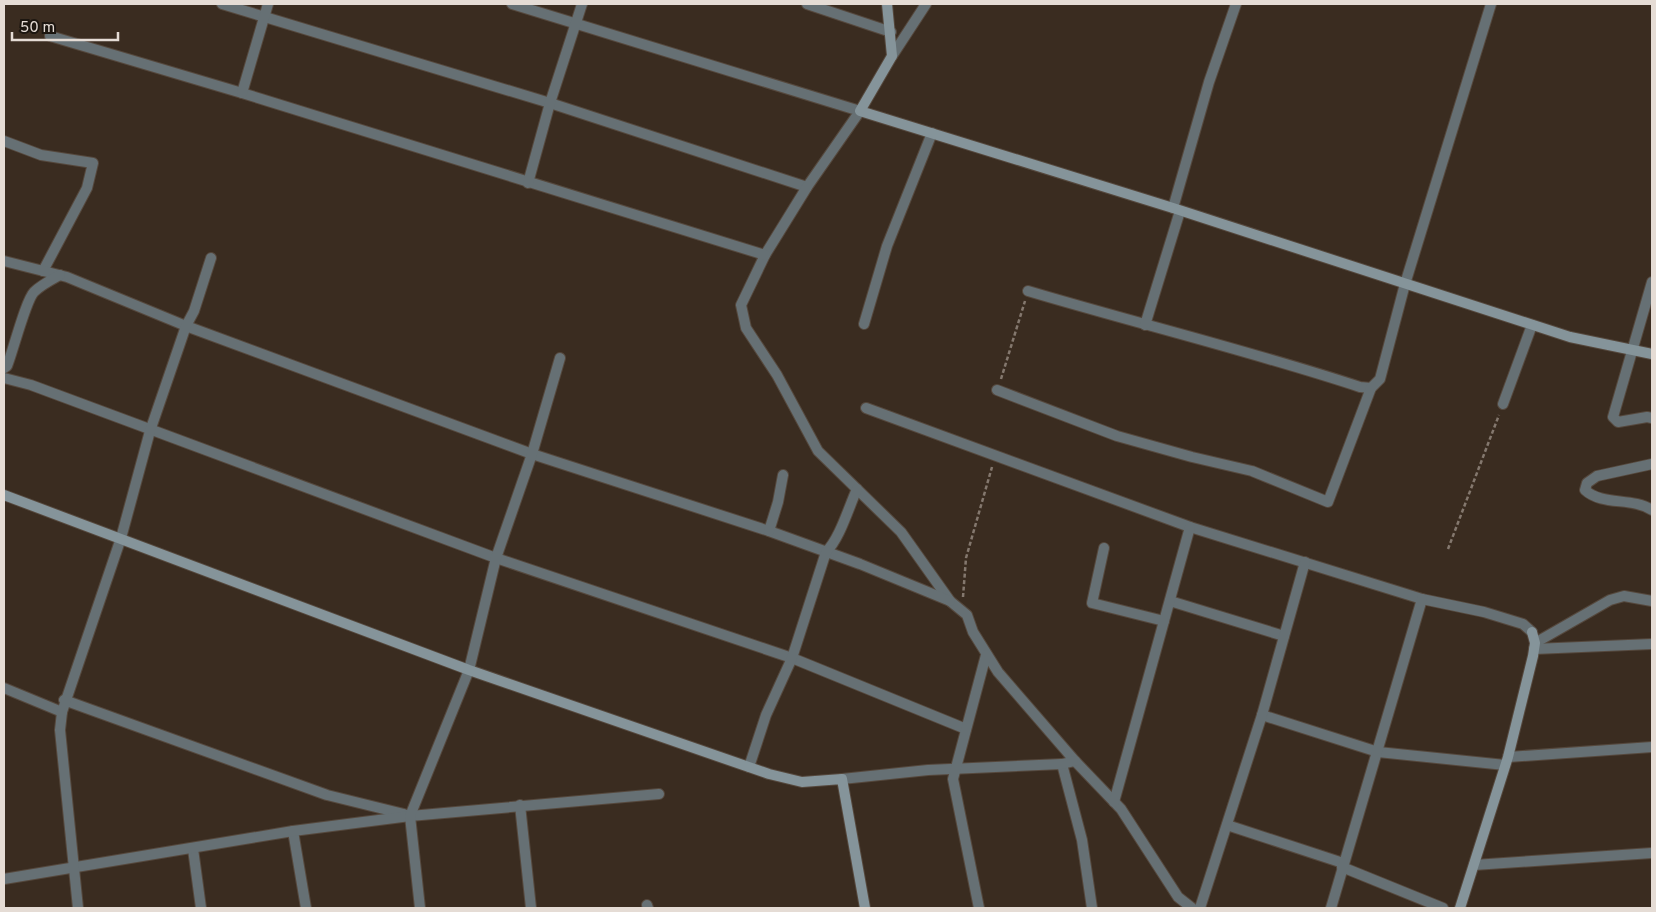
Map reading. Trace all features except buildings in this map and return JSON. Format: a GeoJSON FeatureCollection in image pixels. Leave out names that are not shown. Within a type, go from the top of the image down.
{"type":"FeatureCollection","features":[{"type":"Feature","properties":{"kind":"street"},"geometry":{"type":"LineString","coordinates":[[222,4],[550,103],[807,187]]}},
{"type":"Feature","properties":{"kind":"street"},"geometry":{"type":"LineString","coordinates":[[242,93],[268,4]]}},
{"type":"Feature","properties":{"kind":"street"},"geometry":{"type":"LineString","coordinates":[[512,4],[1177,209],[1570,337],[1652,354]]}},
{"type":"Feature","properties":{"kind":"street"},"geometry":{"type":"LineString","coordinates":[[528,183],[550,103],[582,4]]}},
{"type":"Feature","properties":{"kind":"street"},"geometry":{"type":"LineString","coordinates":[[806,4],[891,32]]}},
{"type":"Feature","properties":{"kind":"street"},"geometry":{"type":"LineString","coordinates":[[887,4],[892,56]]}},
{"type":"Feature","properties":{"kind":"street"},"geometry":{"type":"LineString","coordinates":[[926,4],[892,56],[860,111],[807,187],[766,255],[741,305],[744,323],[778,375],[812,441],[901,532],[950,601],[967,616],[986,655],[998,672],[1075,761],[1121,809],[1178,897],[1192,908]]}},
{"type":"Feature","properties":{"kind":"street"},"geometry":{"type":"LineString","coordinates":[[1145,326],[1209,82],[1236,4]]}},
{"type":"Feature","properties":{"kind":"street"},"geometry":{"type":"LineString","coordinates":[[997,390],[1118,436],[1192,457],[1252,471],[1328,502],[1371,388],[1380,379],[1405,284],[1491,4]]}},
{"type":"Feature","properties":{"kind":"street"},"geometry":{"type":"LineString","coordinates":[[50,36],[242,93],[528,183],[766,255]]}},
{"type":"Feature","properties":{"kind":"street"},"geometry":{"type":"LineString","coordinates":[[864,324],[887,246],[932,133]]}},
{"type":"Feature","properties":{"kind":"street"},"geometry":{"type":"LineString","coordinates":[[4,141],[41,155],[93,163],[83,196],[43,271]]}},
{"type":"Feature","properties":{"kind":"street"},"geometry":{"type":"LineString","coordinates":[[78,908],[60,730],[64,700],[121,538],[150,431],[186,326],[194,311],[211,258]]}},
{"type":"Feature","properties":{"kind":"street"},"geometry":{"type":"LineString","coordinates":[[4,261],[60,275],[186,326],[532,454],[769,531],[950,601]]}},
{"type":"Feature","properties":{"kind":"street"},"geometry":{"type":"LineString","coordinates":[[4,368],[7,366],[19,334],[28,300],[34,292],[60,275]]}},
{"type":"Feature","properties":{"kind":"street"},"geometry":{"type":"LineString","coordinates":[[1652,282],[1613,417],[1618,422],[1647,417],[1652,418]]}},
{"type":"Feature","properties":{"kind":"street"},"geometry":{"type":"LineString","coordinates":[[1028,291],[1145,326],[1292,364],[1360,387],[1371,388]]}},
{"type":"Feature","properties":{"kind":"street"},"geometry":{"type":"LineString","coordinates":[[1503,404],[1532,325]]}},
{"type":"Feature","properties":{"kind":"street"},"geometry":{"type":"LineString","coordinates":[[420,908],[410,816],[469,670],[496,558],[532,454],[560,358]]}},
{"type":"Feature","properties":{"kind":"street"},"geometry":{"type":"LineString","coordinates":[[4,378],[31,385],[150,431],[496,558],[792,658],[966,728]]}},
{"type":"Feature","properties":{"kind":"street"},"geometry":{"type":"LineString","coordinates":[[866,408],[1190,527],[1422,599],[1484,612],[1523,624],[1532,632],[1535,646],[1507,761],[1460,908]]}},
{"type":"Feature","properties":{"kind":"street"},"geometry":{"type":"LineString","coordinates":[[1652,464],[1597,476],[1587,482],[1585,490],[1593,497],[1628,501],[1652,510]]}},
{"type":"Feature","properties":{"kind":"street"},"geometry":{"type":"LineString","coordinates":[[769,531],[778,502],[783,475]]}},
{"type":"Feature","properties":{"kind":"street"},"geometry":{"type":"LineString","coordinates":[[749,767],[766,715],[792,658],[826,552],[836,542],[842,521],[857,489]]}},
{"type":"Feature","properties":{"kind":"street"},"geometry":{"type":"LineString","coordinates":[[4,495],[469,670],[769,774],[802,782],[954,769],[1062,764],[1075,761]]}},
{"type":"Feature","properties":{"kind":"street"},"geometry":{"type":"LineString","coordinates":[[1114,802],[1190,527]]}},
{"type":"Feature","properties":{"kind":"street"},"geometry":{"type":"LineString","coordinates":[[1104,548],[1092,603],[1164,621]]}},
{"type":"Feature","properties":{"kind":"street"},"geometry":{"type":"LineString","coordinates":[[1200,908],[1262,715],[1305,562]]}},
{"type":"Feature","properties":{"kind":"street"},"geometry":{"type":"LineString","coordinates":[[1535,646],[1610,600],[1624,596],[1652,601]]}},
{"type":"Feature","properties":{"kind":"street"},"geometry":{"type":"LineString","coordinates":[[1331,908],[1422,599]]}},
{"type":"Feature","properties":{"kind":"street"},"geometry":{"type":"LineString","coordinates":[[1170,601],[1284,636]]}},
{"type":"Feature","properties":{"kind":"street"},"geometry":{"type":"LineString","coordinates":[[1535,646],[1652,644]]}},
{"type":"Feature","properties":{"kind":"street"},"geometry":{"type":"LineString","coordinates":[[979,908],[953,779],[954,769],[986,655]]}},
{"type":"Feature","properties":{"kind":"street"},"geometry":{"type":"LineString","coordinates":[[4,688],[62,712]]}},
{"type":"Feature","properties":{"kind":"street"},"geometry":{"type":"LineString","coordinates":[[64,700],[327,796],[410,816]]}},
{"type":"Feature","properties":{"kind":"street"},"geometry":{"type":"LineString","coordinates":[[1262,715],[1378,752],[1507,761],[1652,747]]}},
{"type":"Feature","properties":{"kind":"street"},"geometry":{"type":"LineString","coordinates":[[1062,764],[1082,840],[1092,908]]}},
{"type":"Feature","properties":{"kind":"street"},"geometry":{"type":"LineString","coordinates":[[842,779],[866,908]]}},
{"type":"Feature","properties":{"kind":"street"},"geometry":{"type":"LineString","coordinates":[[4,879],[293,831],[410,816],[659,794]]}},
{"type":"Feature","properties":{"kind":"street"},"geometry":{"type":"LineString","coordinates":[[520,805],[531,908]]}},
{"type":"Feature","properties":{"kind":"street"},"geometry":{"type":"LineString","coordinates":[[1227,825],[1343,865],[1442,908]]}},
{"type":"Feature","properties":{"kind":"street"},"geometry":{"type":"LineString","coordinates":[[293,831],[306,908]]}},
{"type":"Feature","properties":{"kind":"street"},"geometry":{"type":"LineString","coordinates":[[193,849],[201,908]]}},
{"type":"Feature","properties":{"kind":"street"},"geometry":{"type":"LineString","coordinates":[[1474,865],[1652,853]]}},
{"type":"Feature","properties":{"kind":"path"},"geometry":{"type":"LineString","coordinates":[[997,390],[1028,291]]}},
{"type":"Feature","properties":{"kind":"path"},"geometry":{"type":"LineString","coordinates":[[1448,549],[1503,404]]}},
{"type":"Feature","properties":{"kind":"path"},"geometry":{"type":"LineString","coordinates":[[967,616],[962,597],[966,558],[995,456]]}}]}
